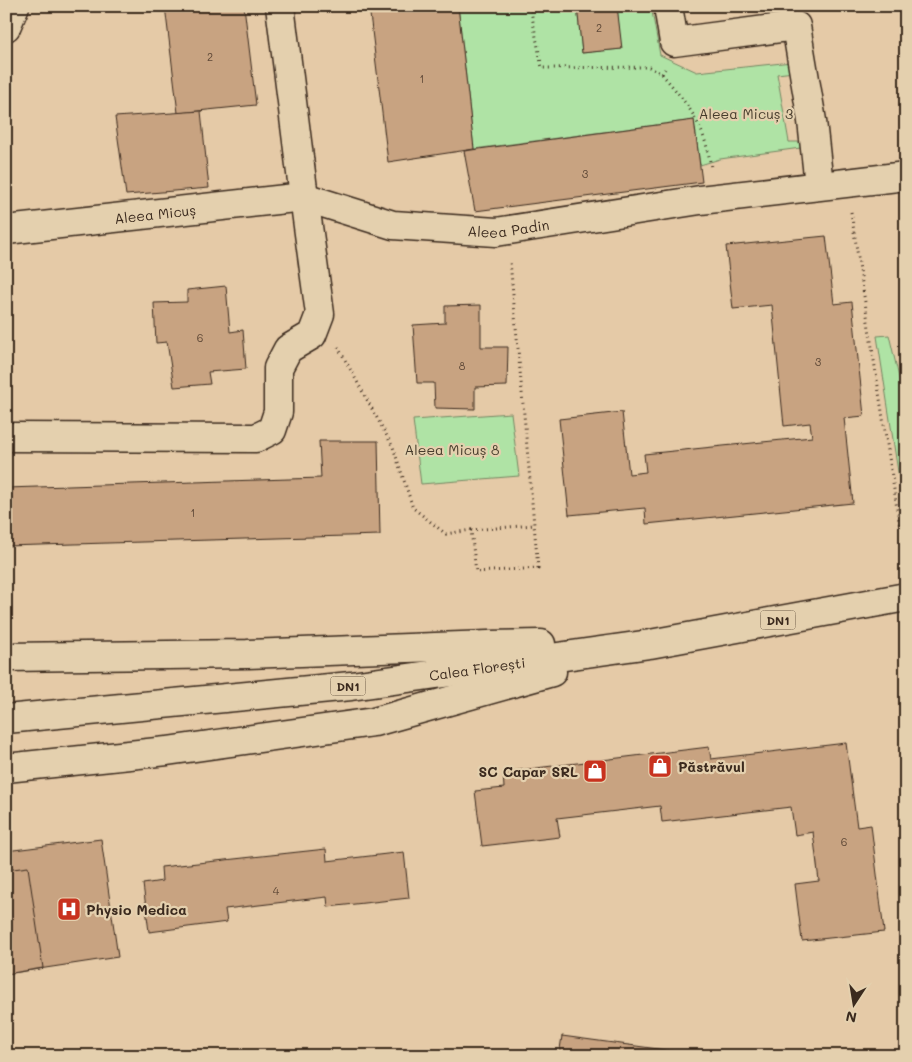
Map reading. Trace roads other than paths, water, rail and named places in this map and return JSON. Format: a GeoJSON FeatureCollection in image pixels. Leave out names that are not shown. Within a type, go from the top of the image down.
{"type":"FeatureCollection","features":[{"type":"Feature","properties":{"kind":"main road"},"geometry":{"type":"LineString","coordinates":[[6,27],[15,6]]}},
{"type":"Feature","properties":{"kind":"main road"},"geometry":{"type":"LineString","coordinates":[[6,437],[256,438],[272,430],[278,412],[278,368],[288,349],[312,335],[320,314],[280,6]]}},
{"type":"Feature","properties":{"kind":"main road"},"geometry":{"type":"LineString","coordinates":[[668,6],[674,42],[796,26],[812,121],[819,185]]}},
{"type":"Feature","properties":{"kind":"main road","name":"Aleea Padin"},"geometry":{"type":"LineString","coordinates":[[304,197],[393,225],[496,232],[700,200],[906,176]]}},
{"type":"Feature","properties":{"kind":"main road","name":"Aleea Micuș"},"geometry":{"type":"LineString","coordinates":[[6,230],[304,197]]}},
{"type":"Feature","properties":{"kind":"main road","name":"Calea Florești"},"geometry":{"type":"LineString","coordinates":[[6,719],[352,686],[650,644],[906,597]]}},
{"type":"Feature","properties":{"kind":"main road"},"geometry":{"type":"LineString","coordinates":[[6,657],[247,654],[488,645],[650,644]]}},
{"type":"Feature","properties":{"kind":"main road"},"geometry":{"type":"LineString","coordinates":[[6,768],[167,751],[374,722],[650,644]]}},
{"type":"Feature","properties":{"kind":"place","name":"Păstrăvul"},"geometry":{"type":"Point","coordinates":[660,766]}},
{"type":"Feature","properties":{"kind":"place","name":"SC Capar SRL"},"geometry":{"type":"Point","coordinates":[595,771]}},
{"type":"Feature","properties":{"kind":"place","name":"Physio Medica"},"geometry":{"type":"Point","coordinates":[69,909]}},
{"type":"Feature","properties":{"kind":"park label","name":"Aleea Micuș 3"},"geometry":{"type":"Point","coordinates":[746,113]}},
{"type":"Feature","properties":{"kind":"park label","name":"Aleea Micuș 8"},"geometry":{"type":"Point","coordinates":[452,449]}}]}
